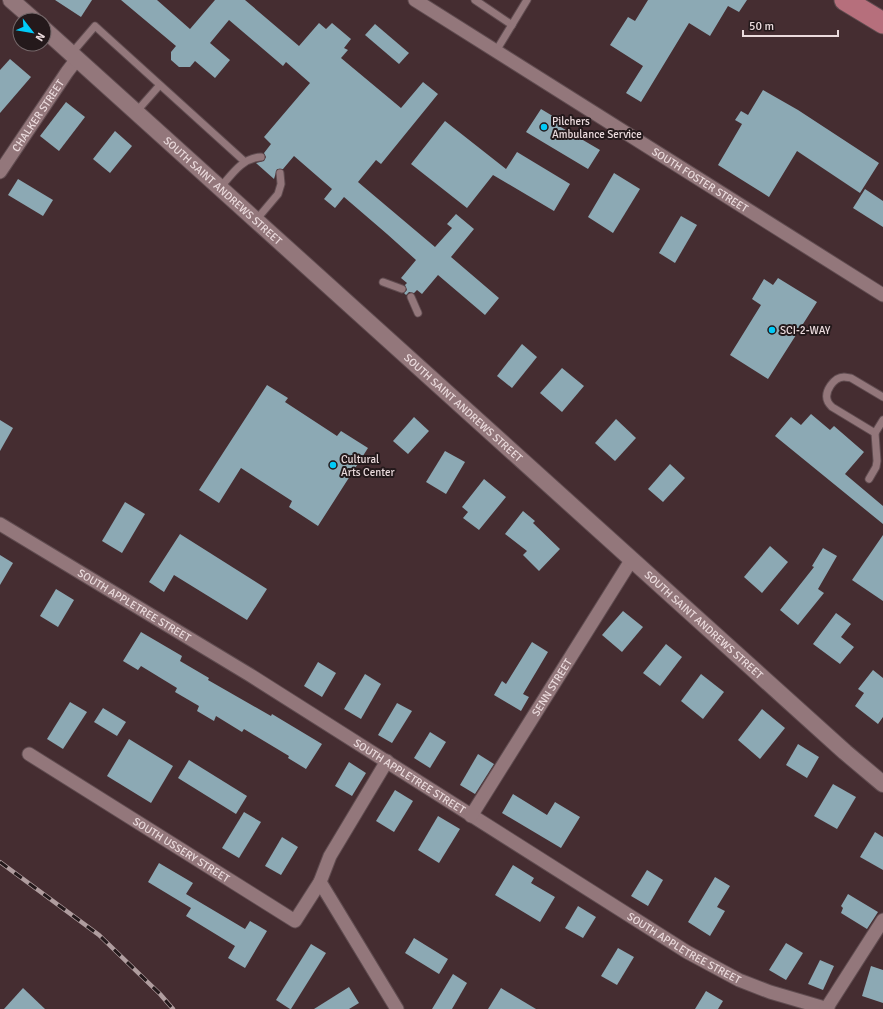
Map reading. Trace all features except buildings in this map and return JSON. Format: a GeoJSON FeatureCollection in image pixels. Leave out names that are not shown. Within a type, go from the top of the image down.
{"type":"FeatureCollection","features":[{"type":"Feature","properties":{"kind":"main road"},"geometry":{"type":"LineString","coordinates":[[845,0],[883,23]]}},
{"type":"Feature","properties":{"kind":"street"},"geometry":{"type":"LineString","coordinates":[[11,0],[25,12]]}},
{"type":"Feature","properties":{"kind":"street","name":"SOUTH FOSTER STREET"},"geometry":{"type":"LineString","coordinates":[[415,0],[883,295]]}},
{"type":"Feature","properties":{"kind":"street","name":"SOUTH SAINT ANDREWS STREET"},"geometry":{"type":"LineString","coordinates":[[52,36],[845,752],[883,784]]}},
{"type":"Feature","properties":{"kind":"street","name":"CHALKER STREET"},"geometry":{"type":"LineString","coordinates":[[0,172],[67,72],[74,57]]}},
{"type":"Feature","properties":{"kind":"street","name":"SOUTH APPLETREE STREET"},"geometry":{"type":"LineString","coordinates":[[0,524],[250,675],[687,952],[739,980],[770,992],[827,1009]]}},
{"type":"Feature","properties":{"kind":"street","name":"SENN STREET"},"geometry":{"type":"LineString","coordinates":[[472,816],[632,559]]}},
{"type":"Feature","properties":{"kind":"street","name":"SOUTH USSERY STREET"},"geometry":{"type":"LineString","coordinates":[[29,754],[295,921],[320,882],[330,856],[387,761]]}},
{"type":"Feature","properties":{"kind":"street"},"geometry":{"type":"LineString","coordinates":[[320,882],[397,1009]]}},
{"type":"Feature","properties":{"kind":"street"},"geometry":{"type":"LineString","coordinates":[[827,1009],[883,920]]}},
{"type":"Feature","properties":{"kind":"lane"},"geometry":{"type":"LineString","coordinates":[[475,0],[512,25]]}},
{"type":"Feature","properties":{"kind":"lane"},"geometry":{"type":"LineString","coordinates":[[496,51],[527,0]]}},
{"type":"Feature","properties":{"kind":"lane"},"geometry":{"type":"LineString","coordinates":[[74,57],[95,26],[244,161]]}},
{"type":"Feature","properties":{"kind":"lane"},"geometry":{"type":"LineString","coordinates":[[136,112],[160,86]]}},
{"type":"Feature","properties":{"kind":"lane"},"geometry":{"type":"LineString","coordinates":[[220,188],[244,161],[260,156]]}},
{"type":"Feature","properties":{"kind":"lane"},"geometry":{"type":"LineString","coordinates":[[256,220],[278,194],[281,184],[280,173]]}},
{"type":"Feature","properties":{"kind":"lane"},"geometry":{"type":"LineString","coordinates":[[383,282],[402,289]]}},
{"type":"Feature","properties":{"kind":"lane"},"geometry":{"type":"LineString","coordinates":[[411,297],[418,312]]}},
{"type":"Feature","properties":{"kind":"lane"},"geometry":{"type":"LineString","coordinates":[[875,433],[832,407],[826,396],[835,380],[845,376],[883,396]]}},
{"type":"Feature","properties":{"kind":"lane"},"geometry":{"type":"LineString","coordinates":[[869,479],[876,467],[877,461],[875,433],[883,420]]}},
{"type":"Feature","properties":{"kind":"railway"},"geometry":{"type":"LineString","coordinates":[[0,862],[99,935],[160,994],[173,1009]]}},
{"type":"Feature","properties":{"kind":"place","name":"Pilchers Ambulance Service"},"geometry":{"type":"Point","coordinates":[544,127]}},
{"type":"Feature","properties":{"kind":"place","name":"SCI-2-WAY"},"geometry":{"type":"Point","coordinates":[772,330]}},
{"type":"Feature","properties":{"kind":"place","name":"Cultural Arts Center"},"geometry":{"type":"Point","coordinates":[333,465]}}]}
